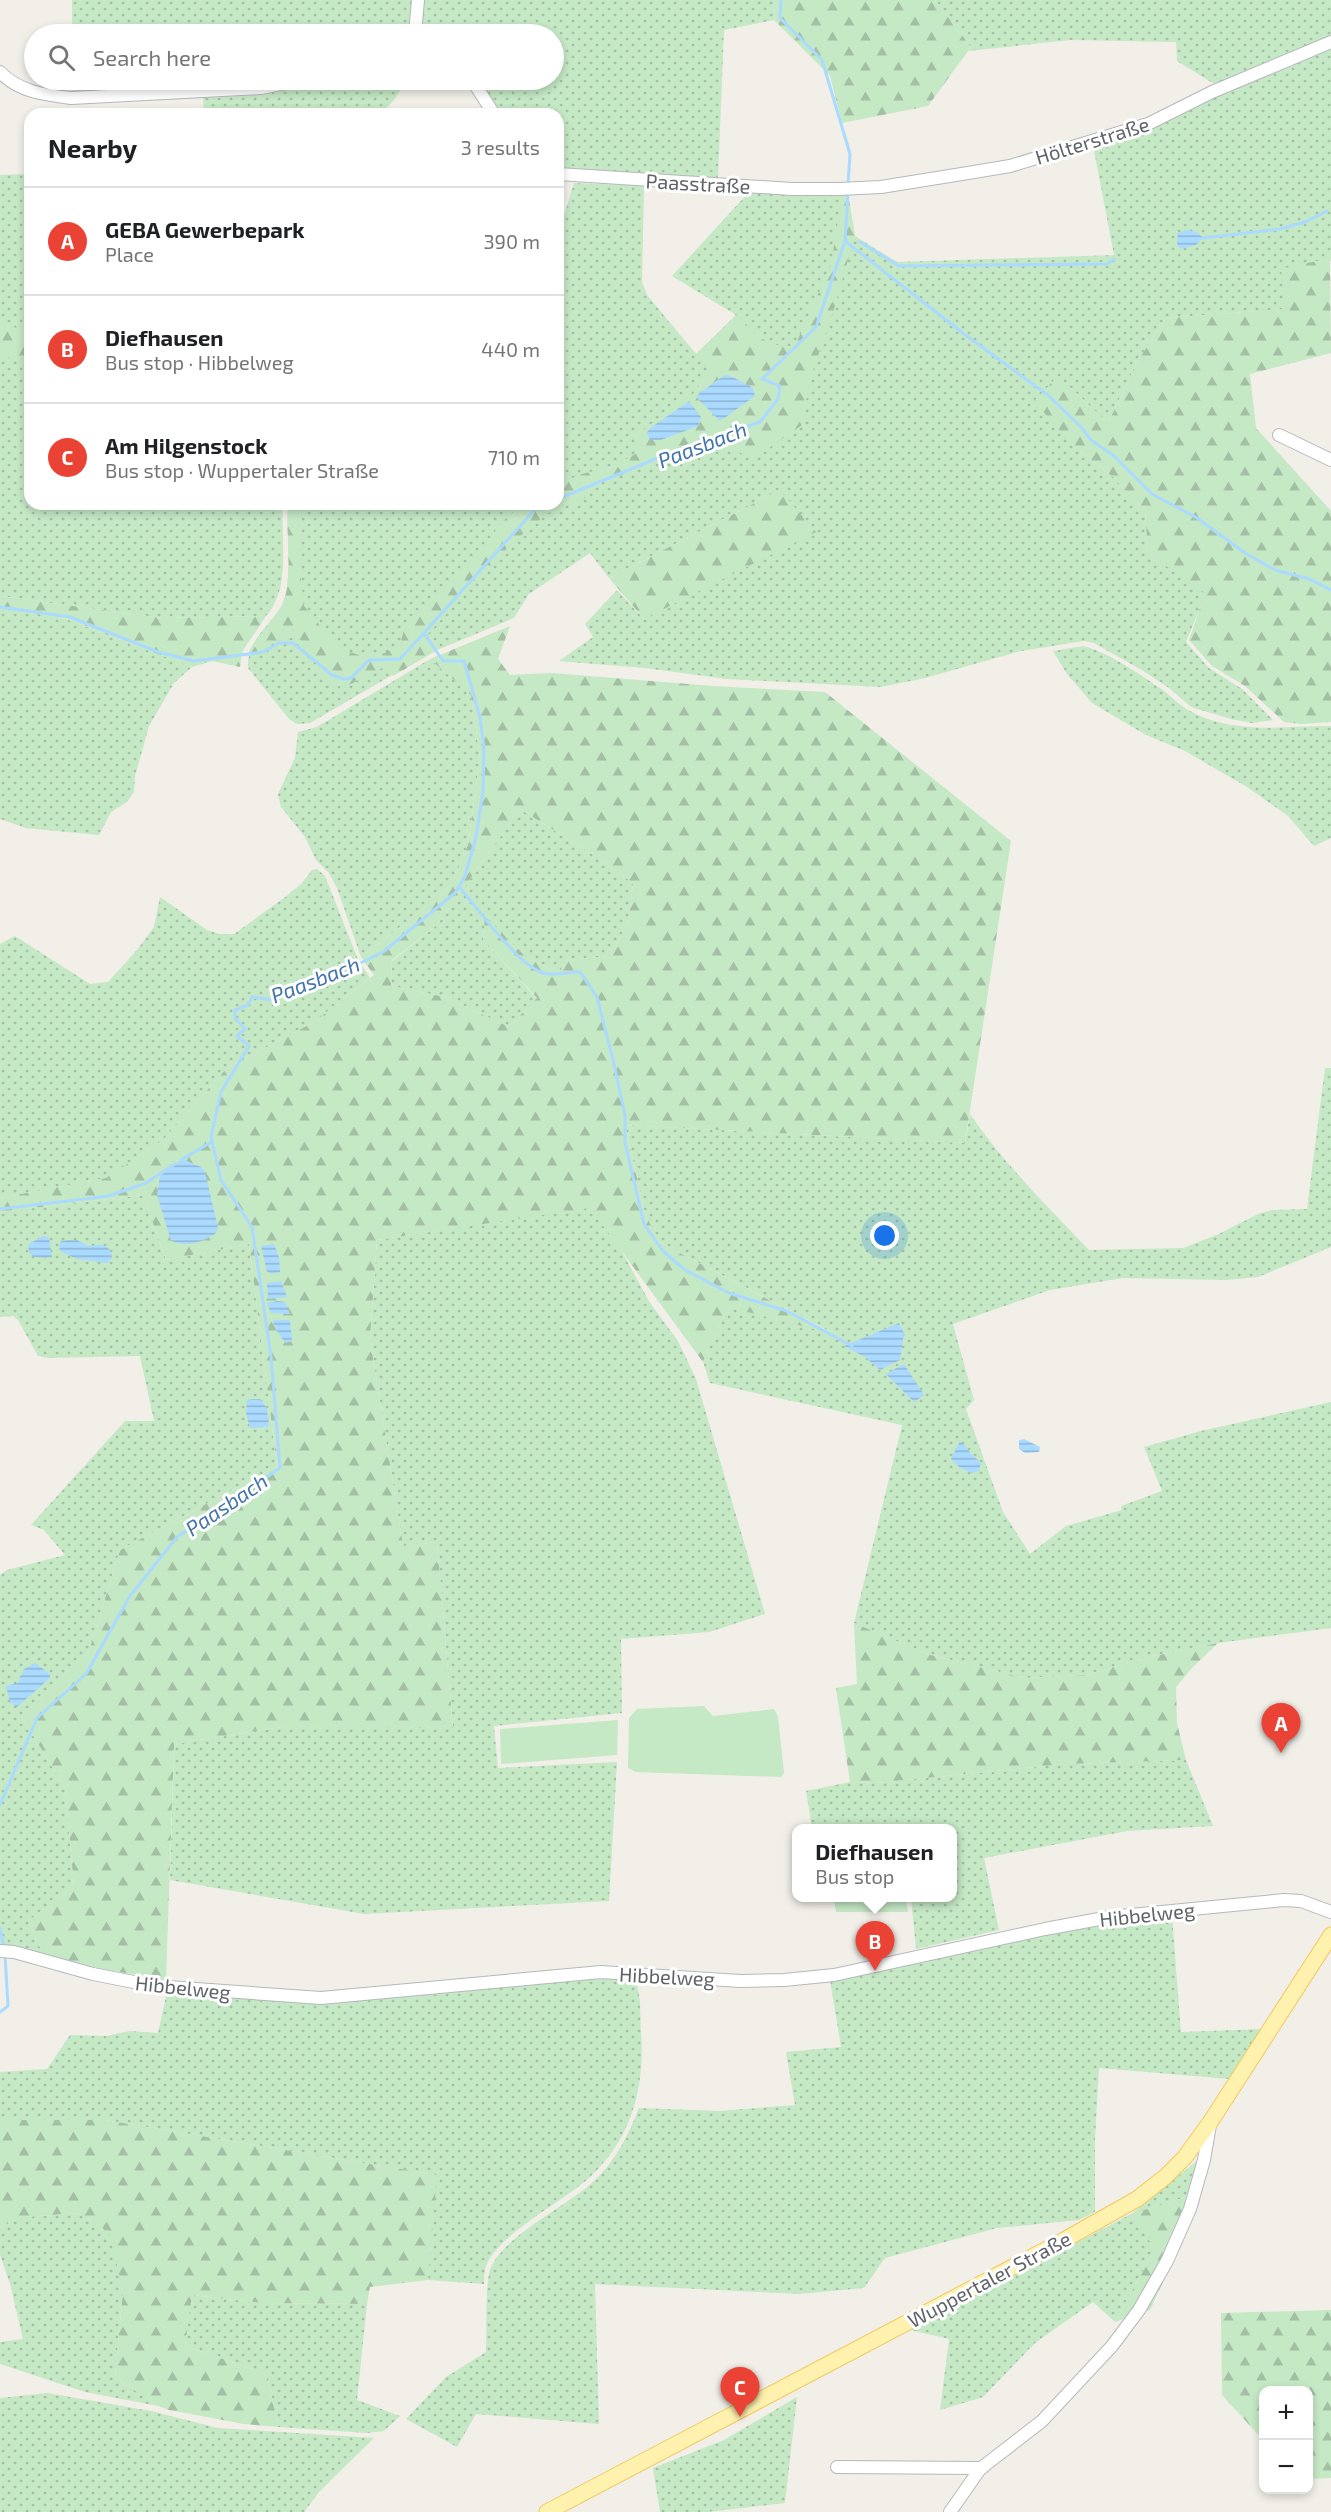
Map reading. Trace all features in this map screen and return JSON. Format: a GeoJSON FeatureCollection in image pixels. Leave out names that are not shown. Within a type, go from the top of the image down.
{"type":"FeatureCollection","features":[{"type":"Feature","properties":{"kind":"main road","name":"Wuppertaler Straße"},"geometry":{"type":"LineString","coordinates":[[548,2512],[1064,2240],[1137,2199],[1165,2177],[1185,2157],[1212,2121],[1331,1935]]}},
{"type":"Feature","properties":{"kind":"street"},"geometry":{"type":"LineString","coordinates":[[416,24],[418,0]]}},
{"type":"Feature","properties":{"kind":"street","name":"Hölterstraße"},"geometry":{"type":"LineString","coordinates":[[839,189],[856,189],[1010,165],[1148,124],[1212,92],[1331,42]]}},
{"type":"Feature","properties":{"kind":"street"},"geometry":{"type":"LineString","coordinates":[[0,72],[17,87],[24,89]]}},
{"type":"Feature","properties":{"kind":"street"},"geometry":{"type":"LineString","coordinates":[[26,90],[42,95],[71,98],[223,90]]}},
{"type":"Feature","properties":{"kind":"street"},"geometry":{"type":"LineString","coordinates":[[478,90],[490,108]]}},
{"type":"Feature","properties":{"kind":"street","name":"Paasstraße"},"geometry":{"type":"LineString","coordinates":[[564,174],[792,189],[839,189]]}},
{"type":"Feature","properties":{"kind":"street"},"geometry":{"type":"LineString","coordinates":[[1279,435],[1331,460]]}},
{"type":"Feature","properties":{"kind":"street","name":"Hibbelweg"},"geometry":{"type":"LineString","coordinates":[[0,1951],[14,1952],[93,1974],[154,1986],[321,1998],[601,1972],[740,1981],[792,1980],[834,1975],[1110,1917],[1284,1900],[1301,1901],[1331,1912]]}},
{"type":"Feature","properties":{"kind":"street"},"geometry":{"type":"LineString","coordinates":[[950,2512],[982,2468],[1042,2421],[1112,2346],[1139,2310],[1167,2261],[1190,2209],[1212,2121]]}},
{"type":"Feature","properties":{"kind":"street"},"geometry":{"type":"LineString","coordinates":[[837,2466],[982,2468]]}},
{"type":"Feature","properties":{"kind":"green space"},"geometry":{"type":"Polygon","coordinates":[[[72,0],[411,0],[409,24],[72,24],[72,0]]]}},
{"type":"Feature","properties":{"kind":"green space"},"geometry":{"type":"Polygon","coordinates":[[[422,0],[775,0],[774,20],[724,30],[718,178],[564,168],[564,108],[496,108],[485,90],[564,90],[564,24],[423,24],[422,0]]]}},
{"type":"Feature","properties":{"kind":"green space"},"geometry":{"type":"Polygon","coordinates":[[[775,0],[935,0],[971,47],[928,106],[842,123],[830,76],[774,20],[775,0]]]}},
{"type":"Feature","properties":{"kind":"green space"},"geometry":{"type":"Polygon","coordinates":[[[935,0],[1331,0],[1331,37],[1216,85],[1177,61],[1176,42],[1071,40],[968,51],[971,47],[935,0]]]}},
{"type":"Feature","properties":{"kind":"green space"},"geometry":{"type":"Polygon","coordinates":[[[1331,47],[1331,262],[1330,259],[1286,309],[1166,318],[1137,362],[1108,423],[1058,376],[1072,445],[1113,477],[1145,511],[1148,553],[1206,593],[1186,642],[1209,668],[1242,689],[1273,720],[1252,723],[1191,707],[1145,672],[1094,643],[1084,641],[1021,651],[925,678],[881,687],[727,679],[645,668],[559,661],[593,637],[585,624],[617,590],[644,619],[780,490],[609,578],[590,553],[529,594],[514,618],[430,653],[310,723],[297,724],[289,719],[248,668],[251,649],[277,613],[285,596],[288,571],[288,510],[564,510],[564,216],[574,183],[644,186],[642,282],[647,295],[696,354],[736,315],[672,276],[750,191],[848,195],[855,236],[897,262],[1114,255],[1093,145],[1331,47]]]}},
{"type":"Feature","properties":{"kind":"green space"},"geometry":{"type":"Polygon","coordinates":[[[283,90],[400,90],[386,108],[204,108],[203,98],[283,90]]]}},
{"type":"Feature","properties":{"kind":"green space"},"geometry":{"type":"Polygon","coordinates":[[[24,174],[24,510],[283,510],[282,577],[274,605],[266,616],[162,618],[0,596],[0,175],[24,174]]]}},
{"type":"Feature","properties":{"kind":"green space"},"geometry":{"type":"Polygon","coordinates":[[[842,195],[848,195],[855,236],[833,312],[810,379],[802,425],[753,459],[731,448],[694,451],[594,485],[585,498],[564,506],[564,482],[582,474],[614,466],[639,452],[633,437],[695,392],[710,369],[696,354],[737,315],[756,334],[768,342],[795,346],[831,265],[842,195]]]}},
{"type":"Feature","properties":{"kind":"green space"},"geometry":{"type":"Polygon","coordinates":[[[1330,258],[1331,353],[1250,374],[1256,428],[1331,511],[1331,722],[1301,724],[1284,722],[1245,686],[1212,666],[1189,640],[1205,593],[1148,553],[1145,511],[1113,477],[1072,445],[1034,401],[1058,376],[1108,423],[1137,362],[1166,318],[1285,309],[1281,269],[1330,258]]]}},
{"type":"Feature","properties":{"kind":"green space"},"geometry":{"type":"Polygon","coordinates":[[[0,321],[24,331],[24,362],[0,355],[0,321]]]}},
{"type":"Feature","properties":{"kind":"green space"},"geometry":{"type":"Polygon","coordinates":[[[780,490],[816,532],[644,619],[609,578],[780,490]]]}},
{"type":"Feature","properties":{"kind":"green space"},"geometry":{"type":"Polygon","coordinates":[[[287,510],[298,510],[304,606],[338,648],[362,656],[385,653],[400,644],[407,620],[474,559],[501,523],[515,510],[554,510],[514,541],[427,635],[436,651],[393,676],[382,668],[343,688],[326,679],[311,649],[304,642],[296,639],[279,640],[247,657],[254,642],[275,617],[283,603],[289,567],[287,510]]]}},
{"type":"Feature","properties":{"kind":"green space"},"geometry":{"type":"Polygon","coordinates":[[[0,596],[162,618],[266,616],[242,652],[240,667],[212,661],[192,667],[66,619],[0,607],[0,596]]]}},
{"type":"Feature","properties":{"kind":"green space"},"geometry":{"type":"Polygon","coordinates":[[[0,607],[66,619],[192,667],[174,683],[149,726],[135,776],[134,792],[127,802],[111,812],[99,835],[26,828],[0,819],[0,607]]]}},
{"type":"Feature","properties":{"kind":"green space"},"geometry":{"type":"Polygon","coordinates":[[[510,626],[498,659],[510,675],[552,673],[825,692],[1011,841],[965,1143],[625,1125],[645,1213],[659,1242],[834,1334],[728,1307],[703,1362],[590,1208],[377,1240],[370,1339],[403,1546],[437,1542],[453,1728],[288,1726],[174,1744],[166,1980],[102,1969],[43,1954],[28,1921],[74,1887],[65,1787],[21,1716],[89,1651],[120,1550],[277,1466],[249,1244],[166,1260],[143,1195],[0,1212],[0,1198],[106,1178],[163,1140],[226,1069],[314,1022],[374,975],[361,957],[439,897],[454,879],[468,845],[480,758],[471,695],[430,659],[510,626]],[[520,809],[437,925],[392,960],[391,986],[445,997],[509,1027],[537,998],[483,939],[485,916],[528,959],[559,972],[568,960],[612,956],[629,919],[633,883],[600,859],[520,809]]]}},
{"type":"Feature","properties":{"kind":"green space"},"geometry":{"type":"Polygon","coordinates":[[[1083,646],[1103,653],[1125,665],[1186,709],[1207,719],[1259,728],[1331,726],[1331,838],[1314,846],[1288,816],[1247,787],[1185,751],[1146,735],[1092,703],[1067,674],[1053,651],[1083,646]]]}},
{"type":"Feature","properties":{"kind":"green space"},"geometry":{"type":"Polygon","coordinates":[[[430,659],[471,695],[480,758],[468,845],[454,879],[439,897],[361,957],[337,888],[329,873],[316,860],[305,837],[281,807],[278,794],[295,758],[298,732],[317,727],[430,659]]]}},
{"type":"Feature","properties":{"kind":"green space"},"geometry":{"type":"Polygon","coordinates":[[[520,809],[600,859],[633,883],[629,919],[612,956],[568,960],[559,972],[528,959],[485,917],[483,939],[537,999],[509,1027],[445,997],[391,986],[392,961],[437,925],[520,809]]]}},
{"type":"Feature","properties":{"kind":"green space"},"geometry":{"type":"Polygon","coordinates":[[[317,869],[325,876],[359,962],[370,978],[314,1022],[226,1069],[163,1140],[107,1178],[0,1198],[0,944],[15,936],[90,984],[108,982],[154,927],[160,897],[207,930],[220,934],[234,934],[284,898],[301,884],[312,870],[317,869]]]}},
{"type":"Feature","properties":{"kind":"green space"},"geometry":{"type":"Polygon","coordinates":[[[1325,1068],[1331,1068],[1331,1247],[1258,1277],[1226,1280],[1123,1278],[1050,1290],[953,1324],[974,1400],[966,1409],[1003,1512],[1030,1554],[1066,1526],[1122,1510],[1121,1506],[1162,1491],[1144,1447],[1201,1431],[1331,1402],[1331,1628],[1218,1643],[1144,1658],[1086,1675],[1024,1678],[927,1654],[854,1623],[902,1425],[710,1383],[703,1362],[728,1307],[831,1332],[659,1242],[645,1213],[625,1125],[965,1143],[970,1114],[1012,1167],[1089,1250],[1183,1248],[1219,1234],[1258,1214],[1272,1210],[1307,1209],[1325,1068]]]}},
{"type":"Feature","properties":{"kind":"green space"},"geometry":{"type":"Polygon","coordinates":[[[143,1195],[166,1260],[249,1244],[277,1466],[120,1550],[89,1651],[21,1716],[65,1787],[74,1887],[28,1921],[43,1954],[0,1947],[0,1575],[7,1570],[65,1555],[44,1530],[31,1525],[125,1421],[154,1421],[140,1356],[48,1358],[38,1356],[18,1320],[13,1316],[0,1317],[0,1212],[143,1195]]]}},
{"type":"Feature","properties":{"kind":"green space"},"geometry":{"type":"Polygon","coordinates":[[[590,1207],[620,1248],[650,1303],[678,1341],[696,1379],[765,1614],[709,1632],[621,1639],[622,1713],[494,1726],[498,1768],[617,1762],[609,1901],[364,1914],[170,1880],[174,1744],[288,1726],[453,1727],[437,1542],[403,1546],[370,1339],[377,1240],[590,1207]]]}},
{"type":"Feature","properties":{"kind":"green space"},"geometry":{"type":"Polygon","coordinates":[[[854,1623],[927,1654],[1024,1678],[1086,1675],[1144,1658],[1218,1643],[1176,1687],[1177,1723],[1186,1760],[1067,1764],[876,1783],[850,1782],[836,1688],[857,1684],[854,1623]]]}},
{"type":"Feature","properties":{"kind":"green space"},"geometry":{"type":"Polygon","coordinates":[[[704,1706],[713,1716],[774,1709],[778,1717],[784,1773],[781,1777],[635,1772],[628,1768],[629,1718],[637,1709],[704,1706]]]}},
{"type":"Feature","properties":{"kind":"green space"},"geometry":{"type":"Polygon","coordinates":[[[618,1720],[617,1755],[501,1764],[500,1729],[618,1720]]]}},
{"type":"Feature","properties":{"kind":"green space"},"geometry":{"type":"Polygon","coordinates":[[[1186,1760],[1213,1826],[1127,1831],[984,1858],[999,1930],[916,1949],[911,1902],[957,1902],[957,1824],[811,1824],[806,1791],[850,1782],[876,1783],[1067,1764],[1186,1760]]]}},
{"type":"Feature","properties":{"kind":"green space"},"geometry":{"type":"Polygon","coordinates":[[[835,1902],[907,1902],[908,1912],[836,1912],[835,1902]]]}},
{"type":"Feature","properties":{"kind":"green space"},"geometry":{"type":"Polygon","coordinates":[[[1172,1916],[1181,2032],[1262,2029],[1230,2079],[1099,2068],[1095,2139],[1095,2212],[1079,2220],[997,2228],[885,2258],[864,2288],[798,2294],[595,2284],[599,2424],[476,2414],[457,2447],[406,2419],[446,2377],[486,2352],[488,2277],[497,2257],[521,2233],[583,2191],[602,2173],[621,2147],[639,2108],[719,2111],[795,2105],[786,2052],[841,2047],[830,1980],[1043,1935],[1172,1916]]]}},
{"type":"Feature","properties":{"kind":"green space"},"geometry":{"type":"Polygon","coordinates":[[[633,1978],[639,1996],[642,2052],[638,2092],[626,2128],[616,2146],[590,2177],[515,2232],[501,2245],[490,2258],[485,2270],[484,2284],[428,2280],[436,2175],[105,2120],[0,2120],[0,2072],[47,2069],[70,2035],[106,2036],[130,2031],[158,2033],[167,1992],[281,1999],[350,2000],[633,1978]]]}},
{"type":"Feature","properties":{"kind":"green space"},"geometry":{"type":"Polygon","coordinates":[[[0,2120],[105,2120],[437,2175],[428,2280],[370,2287],[367,2304],[262,2303],[192,2295],[185,2346],[267,2374],[278,2427],[244,2424],[158,2406],[115,2377],[123,2291],[109,2232],[77,2213],[23,2217],[0,2227],[0,2120]]]}},
{"type":"Feature","properties":{"kind":"green space"},"geometry":{"type":"Polygon","coordinates":[[[1198,2160],[1186,2197],[1132,2214],[1155,2249],[1115,2322],[1093,2302],[1035,2343],[983,2397],[940,2410],[949,2339],[911,2330],[1131,2214],[1198,2160]]]}},
{"type":"Feature","properties":{"kind":"green space"},"geometry":{"type":"Polygon","coordinates":[[[1186,2197],[1174,2258],[1150,2310],[1115,2322],[1155,2249],[1131,2214],[1186,2197]]]}},
{"type":"Feature","properties":{"kind":"green space"},"geometry":{"type":"Polygon","coordinates":[[[77,2213],[110,2232],[123,2291],[115,2377],[158,2406],[85,2392],[0,2364],[0,2342],[23,2339],[10,2284],[0,2255],[0,2227],[23,2217],[77,2213]]]}},
{"type":"Feature","properties":{"kind":"green space"},"geometry":{"type":"Polygon","coordinates":[[[191,2295],[262,2303],[367,2304],[357,2400],[400,2416],[384,2431],[367,2433],[278,2427],[267,2374],[185,2346],[191,2295]]]}},
{"type":"Feature","properties":{"kind":"green space"},"geometry":{"type":"Polygon","coordinates":[[[1331,2310],[1331,2478],[1313,2479],[1313,2386],[1259,2386],[1259,2436],[1222,2395],[1221,2313],[1331,2310]]]}},
{"type":"Feature","properties":{"kind":"green space"},"geometry":{"type":"Polygon","coordinates":[[[47,2393],[151,2411],[218,2428],[374,2438],[319,2492],[304,2512],[0,2512],[0,2398],[47,2393]]]}},
{"type":"Feature","properties":{"kind":"green space"},"geometry":{"type":"Polygon","coordinates":[[[797,2397],[785,2503],[707,2512],[660,2512],[653,2468],[724,2440],[797,2397]]]}},
{"type":"Feature","properties":{"kind":"water"},"geometry":{"type":"Polygon","coordinates":[[[1186,230],[1197,232],[1203,238],[1196,245],[1180,249],[1177,243],[1178,233],[1186,230]]]}},
{"type":"Feature","properties":{"kind":"water"},"geometry":{"type":"Polygon","coordinates":[[[725,375],[753,388],[755,396],[719,420],[697,398],[699,393],[725,375]]]}},
{"type":"Feature","properties":{"kind":"water"},"geometry":{"type":"Polygon","coordinates":[[[689,401],[701,417],[698,426],[661,440],[650,440],[647,433],[649,429],[689,401]]]}},
{"type":"Feature","properties":{"kind":"water"},"geometry":{"type":"Polygon","coordinates":[[[182,1159],[201,1167],[205,1172],[218,1228],[210,1237],[188,1244],[171,1241],[157,1195],[160,1176],[182,1159]]]}},
{"type":"Feature","properties":{"kind":"water"},"geometry":{"type":"Polygon","coordinates":[[[43,1236],[49,1238],[52,1257],[35,1257],[30,1253],[29,1244],[43,1236]]]}},
{"type":"Feature","properties":{"kind":"water"},"geometry":{"type":"Polygon","coordinates":[[[77,1240],[88,1246],[107,1247],[112,1258],[107,1263],[77,1259],[60,1251],[61,1241],[77,1240]]]}},
{"type":"Feature","properties":{"kind":"water"},"geometry":{"type":"Polygon","coordinates":[[[274,1244],[279,1257],[280,1272],[273,1274],[267,1272],[261,1246],[274,1244]]]}},
{"type":"Feature","properties":{"kind":"water"},"geometry":{"type":"Polygon","coordinates":[[[281,1281],[287,1297],[268,1299],[267,1283],[281,1281]]]}},
{"type":"Feature","properties":{"kind":"water"},"geometry":{"type":"Polygon","coordinates":[[[285,1302],[290,1314],[271,1313],[267,1303],[285,1302]]]}},
{"type":"Feature","properties":{"kind":"water"},"geometry":{"type":"Polygon","coordinates":[[[273,1320],[290,1320],[292,1341],[286,1343],[276,1329],[273,1320]]]}},
{"type":"Feature","properties":{"kind":"water"},"geometry":{"type":"Polygon","coordinates":[[[899,1323],[904,1333],[900,1360],[880,1370],[865,1357],[844,1346],[899,1323]]]}},
{"type":"Feature","properties":{"kind":"water"},"geometry":{"type":"Polygon","coordinates":[[[904,1364],[924,1395],[914,1402],[886,1374],[904,1364]]]}},
{"type":"Feature","properties":{"kind":"water"},"geometry":{"type":"Polygon","coordinates":[[[260,1399],[267,1408],[269,1427],[250,1428],[246,1413],[247,1401],[260,1399]]]}},
{"type":"Feature","properties":{"kind":"water"},"geometry":{"type":"Polygon","coordinates":[[[1024,1439],[1040,1447],[1039,1452],[1025,1453],[1019,1449],[1019,1440],[1024,1439]]]}},
{"type":"Feature","properties":{"kind":"water"},"geometry":{"type":"Polygon","coordinates":[[[960,1441],[981,1462],[979,1471],[971,1473],[959,1467],[951,1459],[960,1441]]]}},
{"type":"Feature","properties":{"kind":"water"},"geometry":{"type":"Polygon","coordinates":[[[35,1663],[50,1674],[50,1678],[17,1707],[10,1702],[6,1686],[18,1683],[24,1669],[35,1663]]]}},
{"type":"Feature","properties":{"kind":"waterway","name":"Paasbach"},"geometry":{"type":"LineString","coordinates":[[781,0],[780,18],[822,60],[850,154],[848,185]]}},
{"type":"Feature","properties":{"kind":"waterway","name":"Paasbach"},"geometry":{"type":"LineString","coordinates":[[564,497],[665,455],[760,422],[778,399],[780,386],[762,379],[816,327],[845,241],[848,192]]}},
{"type":"Feature","properties":{"kind":"waterway"},"geometry":{"type":"LineString","coordinates":[[1203,238],[1280,229],[1305,222],[1327,211]]}},
{"type":"Feature","properties":{"kind":"waterway"},"geometry":{"type":"LineString","coordinates":[[845,241],[964,334],[1049,396],[1082,428],[1090,439],[1114,456],[1152,494],[1197,518],[1245,553],[1275,570],[1309,579],[1331,590]]}},
{"type":"Feature","properties":{"kind":"waterway"},"geometry":{"type":"LineString","coordinates":[[860,242],[899,266],[1107,264],[1114,259]]}},
{"type":"Feature","properties":{"kind":"waterway","name":"Paasbach"},"geometry":{"type":"LineString","coordinates":[[0,1805],[37,1718],[86,1674],[130,1596],[177,1537],[280,1468],[271,1356],[252,1227],[221,1180],[211,1137],[221,1092],[249,1046],[237,1036],[245,1029],[235,1018],[235,1010],[248,1005],[252,997],[273,1000],[280,990],[293,989],[307,982],[336,975],[383,952],[455,893],[465,876],[476,837],[483,791],[484,749],[480,717],[464,661],[443,661],[424,633],[535,510]]}},
{"type":"Feature","properties":{"kind":"waterway"},"geometry":{"type":"LineString","coordinates":[[0,607],[70,617],[158,652],[194,661],[263,652],[279,643],[293,643],[332,675],[344,679],[351,678],[369,660],[400,659],[424,633]]}},
{"type":"Feature","properties":{"kind":"waterway"},"geometry":{"type":"LineString","coordinates":[[459,887],[498,935],[532,968],[547,974],[580,972],[597,997],[625,1115],[625,1143],[644,1224],[663,1251],[685,1270],[729,1293],[787,1311],[852,1346]]}},
{"type":"Feature","properties":{"kind":"waterway"},"geometry":{"type":"LineString","coordinates":[[181,1160],[211,1142]]}},
{"type":"Feature","properties":{"kind":"waterway"},"geometry":{"type":"LineString","coordinates":[[0,1209],[109,1196],[146,1183],[175,1164]]}},
{"type":"Feature","properties":{"kind":"waterway","name":"Paasbach"},"geometry":{"type":"LineString","coordinates":[[0,1928],[4,1948]]}},
{"type":"Feature","properties":{"kind":"waterway","name":"Paasbach"},"geometry":{"type":"LineString","coordinates":[[0,2012],[8,2006],[5,1955]]}},
{"type":"Feature","properties":{"kind":"place","name":"GEBA Gewerbepark"},"geometry":{"type":"Point","coordinates":[1281,1753]}},
{"type":"Feature","properties":{"kind":"place","name":"Diefhausen"},"geometry":{"type":"Point","coordinates":[875,1971]}},
{"type":"Feature","properties":{"kind":"place","name":"Am Hilgenstock"},"geometry":{"type":"Point","coordinates":[740,2417]}}]}
